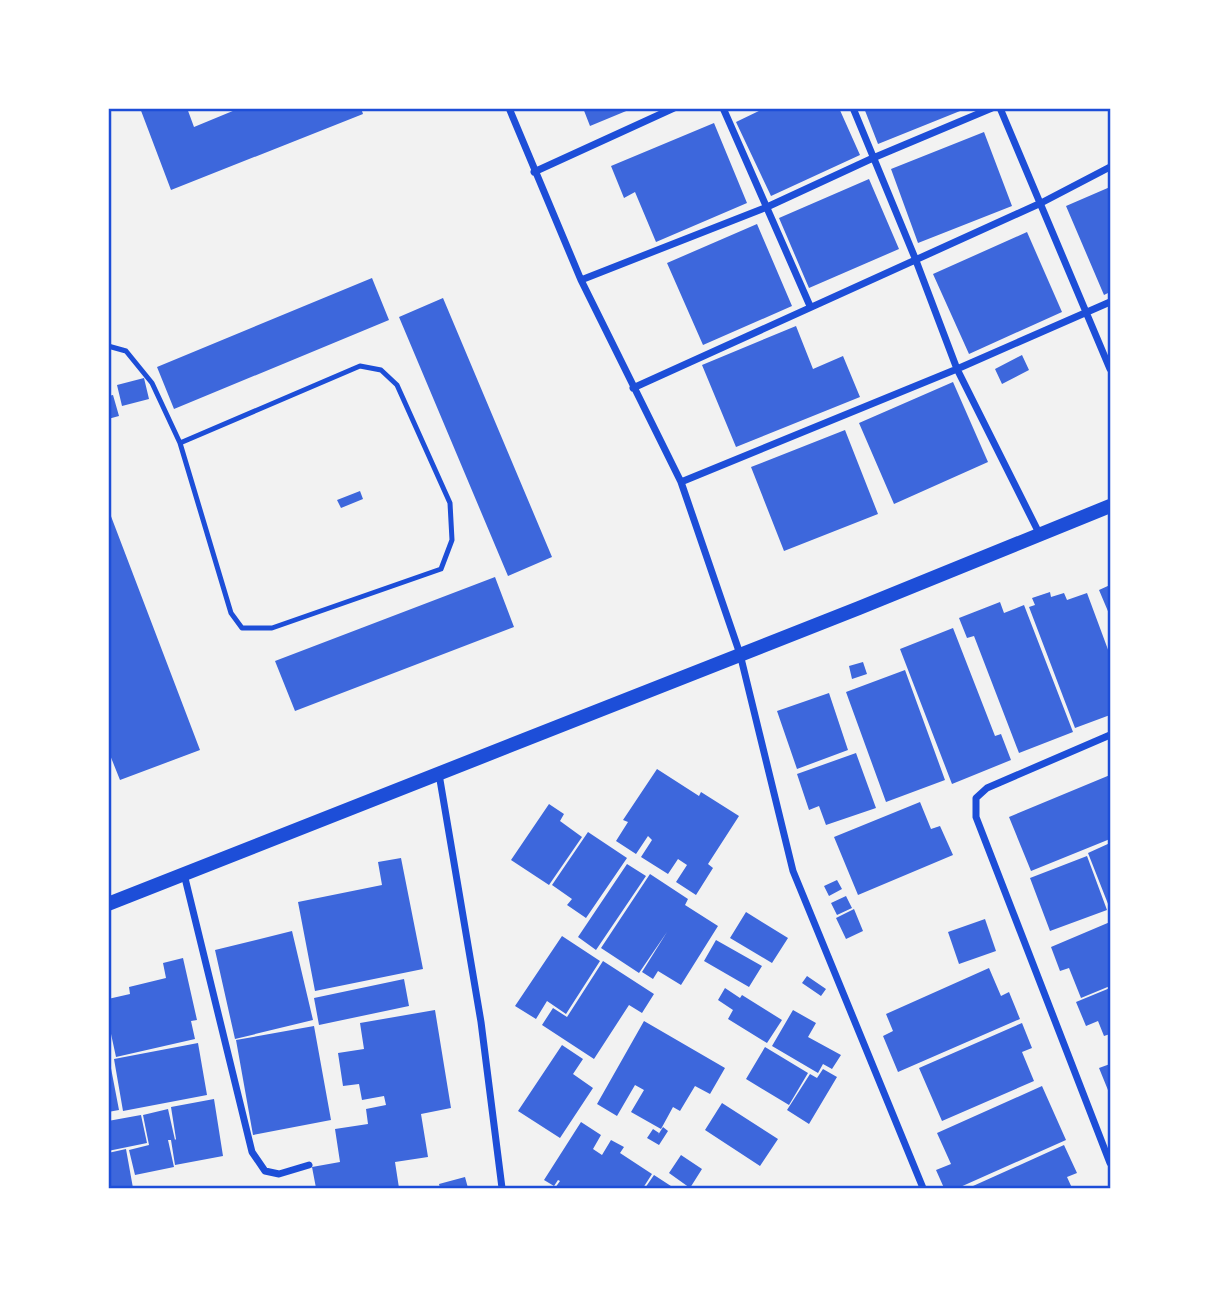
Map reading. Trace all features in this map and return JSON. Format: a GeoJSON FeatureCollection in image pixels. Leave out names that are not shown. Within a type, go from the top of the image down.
{"type":"FeatureCollection","features":[{"type":"Feature","properties":{"kind":"main road"},"geometry":{"type":"LineString","coordinates":[[108,904],[1111,506]]}},
{"type":"Feature","properties":{"kind":"street"},"geometry":{"type":"LineString","coordinates":[[509,108],[581,280],[681,482],[740,654],[793,870],[923,1188]]}},
{"type":"Feature","properties":{"kind":"street"},"geometry":{"type":"LineString","coordinates":[[534,172],[674,108]]}},
{"type":"Feature","properties":{"kind":"street"},"geometry":{"type":"LineString","coordinates":[[723,108],[810,306]]}},
{"type":"Feature","properties":{"kind":"street"},"geometry":{"type":"LineString","coordinates":[[853,108],[957,369],[1040,535]]}},
{"type":"Feature","properties":{"kind":"street"},"geometry":{"type":"LineString","coordinates":[[581,280],[767,207],[873,158],[992,108]]}},
{"type":"Feature","properties":{"kind":"street"},"geometry":{"type":"LineString","coordinates":[[1000,108],[1111,369]]}},
{"type":"Feature","properties":{"kind":"street"},"geometry":{"type":"LineString","coordinates":[[633,388],[1041,203],[1111,167]]}},
{"type":"Feature","properties":{"kind":"street"},"geometry":{"type":"LineString","coordinates":[[681,482],[957,369],[1111,302]]}},
{"type":"Feature","properties":{"kind":"street"},"geometry":{"type":"LineString","coordinates":[[1111,735],[987,788],[976,798],[976,817],[1111,1163]]}},
{"type":"Feature","properties":{"kind":"street"},"geometry":{"type":"LineString","coordinates":[[439,774],[481,1022],[502,1188]]}},
{"type":"Feature","properties":{"kind":"street"},"geometry":{"type":"LineString","coordinates":[[184,874],[252,1153],[265,1171],[279,1174],[309,1165]]}},
{"type":"Feature","properties":{"kind":"lane"},"geometry":{"type":"LineString","coordinates":[[108,346],[126,351],[152,383],[180,443],[231,613],[242,628],[272,628],[441,569],[452,540],[450,503],[397,385],[381,370],[360,366],[180,443]]}},
{"type":"Feature","properties":{"kind":"building"},"geometry":{"type":"Polygon","coordinates":[[[140,108],[187,108],[194,127],[240,108],[361,108],[363,114],[171,190],[140,108]]]}},
{"type":"Feature","properties":{"kind":"building"},"geometry":{"type":"Polygon","coordinates":[[[583,108],[631,108],[631,109],[590,126],[583,108]]]}},
{"type":"Feature","properties":{"kind":"building"},"geometry":{"type":"Polygon","coordinates":[[[765,108],[839,108],[860,155],[771,196],[736,122],[765,108]]]}},
{"type":"Feature","properties":{"kind":"building"},"geometry":{"type":"Polygon","coordinates":[[[864,108],[965,108],[965,109],[878,144],[864,108]]]}},
{"type":"Feature","properties":{"kind":"building"},"geometry":{"type":"Polygon","coordinates":[[[714,123],[747,203],[656,242],[635,192],[624,198],[611,166],[714,123]]]}},
{"type":"Feature","properties":{"kind":"building"},"geometry":{"type":"Polygon","coordinates":[[[984,132],[1012,206],[918,243],[891,169],[984,132]]]}},
{"type":"Feature","properties":{"kind":"building"},"geometry":{"type":"Polygon","coordinates":[[[869,179],[899,249],[809,288],[779,218],[869,179]]]}},
{"type":"Feature","properties":{"kind":"building"},"geometry":{"type":"Polygon","coordinates":[[[1110,187],[1110,292],[1104,295],[1066,206],[1110,187]]]}},
{"type":"Feature","properties":{"kind":"building"},"geometry":{"type":"Polygon","coordinates":[[[757,224],[792,306],[703,345],[667,263],[757,224]]]}},
{"type":"Feature","properties":{"kind":"building"},"geometry":{"type":"Polygon","coordinates":[[[1027,232],[1062,312],[969,354],[933,274],[1027,232]]]}},
{"type":"Feature","properties":{"kind":"building"},"geometry":{"type":"Polygon","coordinates":[[[372,278],[389,320],[174,409],[157,367],[372,278]]]}},
{"type":"Feature","properties":{"kind":"building"},"geometry":{"type":"Polygon","coordinates":[[[443,298],[552,557],[508,576],[399,317],[443,298]]]}},
{"type":"Feature","properties":{"kind":"building"},"geometry":{"type":"Polygon","coordinates":[[[796,326],[813,369],[843,356],[860,397],[736,447],[702,365],[796,326]]]}},
{"type":"Feature","properties":{"kind":"building"},"geometry":{"type":"Polygon","coordinates":[[[1022,355],[1029,370],[1002,384],[995,369],[1022,355]]]}},
{"type":"Feature","properties":{"kind":"building"},"geometry":{"type":"Polygon","coordinates":[[[144,378],[149,399],[122,406],[117,385],[144,378]]]}},
{"type":"Feature","properties":{"kind":"building"},"geometry":{"type":"Polygon","coordinates":[[[953,382],[988,462],[894,504],[859,423],[953,382]]]}},
{"type":"Feature","properties":{"kind":"building"},"geometry":{"type":"Polygon","coordinates":[[[113,395],[119,416],[108,419],[108,396],[113,395]]]}},
{"type":"Feature","properties":{"kind":"building"},"geometry":{"type":"Polygon","coordinates":[[[845,430],[878,514],[784,551],[751,467],[845,430]]]}},
{"type":"Feature","properties":{"kind":"building"},"geometry":{"type":"Polygon","coordinates":[[[360,491],[363,499],[341,508],[337,500],[360,491]]]}},
{"type":"Feature","properties":{"kind":"building"},"geometry":{"type":"Polygon","coordinates":[[[109,511],[200,750],[120,780],[108,750],[109,511]]]}},
{"type":"Feature","properties":{"kind":"building"},"geometry":{"type":"Polygon","coordinates":[[[495,577],[514,627],[295,711],[275,661],[495,577]]]}},
{"type":"Feature","properties":{"kind":"building"},"geometry":{"type":"Polygon","coordinates":[[[1110,585],[1110,616],[1099,590],[1110,585]]]}},
{"type":"Feature","properties":{"kind":"building"},"geometry":{"type":"Polygon","coordinates":[[[1050,592],[1051,597],[1064,593],[1067,600],[1087,593],[1110,655],[1110,715],[1075,728],[1029,607],[1035,605],[1032,598],[1050,592]]]}},
{"type":"Feature","properties":{"kind":"building"},"geometry":{"type":"Polygon","coordinates":[[[1000,602],[1004,613],[1024,605],[1073,732],[1019,753],[974,636],[967,638],[959,618],[1000,602]]]}},
{"type":"Feature","properties":{"kind":"building"},"geometry":{"type":"Polygon","coordinates":[[[953,628],[995,736],[1001,734],[1011,760],[952,784],[900,649],[953,628]]]}},
{"type":"Feature","properties":{"kind":"building"},"geometry":{"type":"Polygon","coordinates":[[[863,662],[867,674],[852,679],[849,666],[863,662]]]}},
{"type":"Feature","properties":{"kind":"building"},"geometry":{"type":"Polygon","coordinates":[[[905,670],[945,780],[886,802],[846,692],[905,670]]]}},
{"type":"Feature","properties":{"kind":"building"},"geometry":{"type":"Polygon","coordinates":[[[829,693],[848,750],[797,769],[777,711],[829,693]]]}},
{"type":"Feature","properties":{"kind":"building"},"geometry":{"type":"Polygon","coordinates":[[[856,753],[876,808],[826,825],[819,806],[809,810],[797,774],[856,753]]]}},
{"type":"Feature","properties":{"kind":"building"},"geometry":{"type":"Polygon","coordinates":[[[657,769],[699,796],[701,792],[739,816],[708,864],[713,868],[696,895],[676,882],[687,865],[678,859],[668,874],[641,857],[652,840],[648,836],[636,854],[616,841],[628,822],[623,820],[657,769]]]}},
{"type":"Feature","properties":{"kind":"building"},"geometry":{"type":"Polygon","coordinates":[[[1110,775],[1110,839],[1031,871],[1009,817],[1110,775]]]}},
{"type":"Feature","properties":{"kind":"building"},"geometry":{"type":"Polygon","coordinates":[[[920,802],[931,829],[940,826],[953,855],[858,895],[834,837],[920,802]]]}},
{"type":"Feature","properties":{"kind":"building"},"geometry":{"type":"Polygon","coordinates":[[[549,804],[564,814],[560,821],[582,837],[549,885],[511,860],[549,804]]]}},
{"type":"Feature","properties":{"kind":"building"},"geometry":{"type":"Polygon","coordinates":[[[588,832],[627,858],[586,918],[567,905],[572,899],[552,885],[588,832]]]}},
{"type":"Feature","properties":{"kind":"building"},"geometry":{"type":"Polygon","coordinates":[[[1110,843],[1110,909],[1088,853],[1110,843]]]}},
{"type":"Feature","properties":{"kind":"building"},"geometry":{"type":"Polygon","coordinates":[[[1087,856],[1107,910],[1050,931],[1030,878],[1087,856]]]}},
{"type":"Feature","properties":{"kind":"building"},"geometry":{"type":"Polygon","coordinates":[[[401,858],[423,969],[315,991],[298,902],[382,885],[378,862],[401,858]]]}},
{"type":"Feature","properties":{"kind":"building"},"geometry":{"type":"Polygon","coordinates":[[[627,864],[646,876],[596,950],[578,937],[627,864]]]}},
{"type":"Feature","properties":{"kind":"building"},"geometry":{"type":"Polygon","coordinates":[[[650,874],[688,899],[685,905],[718,926],[681,985],[658,971],[653,979],[642,972],[667,932],[639,973],[601,948],[650,874]]]}},
{"type":"Feature","properties":{"kind":"building"},"geometry":{"type":"Polygon","coordinates":[[[837,880],[842,889],[829,896],[824,886],[837,880]]]}},
{"type":"Feature","properties":{"kind":"building"},"geometry":{"type":"Polygon","coordinates":[[[846,896],[852,908],[837,915],[831,903],[846,896]]]}},
{"type":"Feature","properties":{"kind":"building"},"geometry":{"type":"Polygon","coordinates":[[[854,909],[863,931],[846,939],[836,918],[854,909]]]}},
{"type":"Feature","properties":{"kind":"building"},"geometry":{"type":"Polygon","coordinates":[[[746,912],[788,938],[772,963],[730,938],[746,912]]]}},
{"type":"Feature","properties":{"kind":"building"},"geometry":{"type":"Polygon","coordinates":[[[985,919],[996,951],[959,964],[948,932],[985,919]]]}},
{"type":"Feature","properties":{"kind":"building"},"geometry":{"type":"Polygon","coordinates":[[[1110,922],[1110,986],[1081,998],[1069,968],[1060,971],[1051,947],[1110,922]]]}},
{"type":"Feature","properties":{"kind":"building"},"geometry":{"type":"Polygon","coordinates":[[[292,931],[313,1020],[235,1039],[215,950],[292,931]]]}},
{"type":"Feature","properties":{"kind":"building"},"geometry":{"type":"Polygon","coordinates":[[[562,936],[600,961],[566,1014],[547,1001],[536,1019],[515,1006],[562,936]]]}},
{"type":"Feature","properties":{"kind":"building"},"geometry":{"type":"Polygon","coordinates":[[[716,940],[762,966],[749,987],[704,961],[716,940]]]}},
{"type":"Feature","properties":{"kind":"building"},"geometry":{"type":"Polygon","coordinates":[[[183,958],[197,1020],[191,1021],[195,1039],[116,1057],[108,1020],[108,999],[130,994],[129,987],[166,978],[163,963],[183,958]]]}},
{"type":"Feature","properties":{"kind":"building"},"geometry":{"type":"Polygon","coordinates":[[[603,961],[654,994],[642,1013],[629,1005],[594,1059],[542,1025],[553,1008],[567,1017],[603,961]]]}},
{"type":"Feature","properties":{"kind":"building"},"geometry":{"type":"Polygon","coordinates":[[[989,968],[1001,996],[1009,992],[1020,1019],[898,1072],[883,1036],[893,1031],[886,1014],[989,968]]]}},
{"type":"Feature","properties":{"kind":"building"},"geometry":{"type":"Polygon","coordinates":[[[807,976],[826,989],[821,996],[802,983],[807,976]]]}},
{"type":"Feature","properties":{"kind":"building"},"geometry":{"type":"Polygon","coordinates":[[[404,979],[409,1006],[319,1025],[314,998],[404,979]]]}},
{"type":"Feature","properties":{"kind":"building"},"geometry":{"type":"Polygon","coordinates":[[[725,988],[740,998],[742,995],[782,1020],[767,1043],[728,1019],[733,1010],[718,1000],[725,988]]]}},
{"type":"Feature","properties":{"kind":"building"},"geometry":{"type":"Polygon","coordinates":[[[1110,988],[1110,1034],[1104,1036],[1098,1021],[1086,1026],[1076,1002],[1110,988]]]}},
{"type":"Feature","properties":{"kind":"building"},"geometry":{"type":"Polygon","coordinates":[[[435,1010],[451,1108],[421,1114],[428,1157],[395,1162],[399,1188],[316,1188],[312,1167],[340,1162],[335,1129],[368,1124],[366,1109],[386,1105],[384,1096],[362,1100],[359,1084],[343,1086],[338,1053],[364,1049],[360,1023],[435,1010]]]}},
{"type":"Feature","properties":{"kind":"building"},"geometry":{"type":"Polygon","coordinates":[[[793,1010],[816,1023],[808,1037],[841,1055],[832,1069],[823,1064],[818,1073],[772,1046],[793,1010]]]}},
{"type":"Feature","properties":{"kind":"building"},"geometry":{"type":"Polygon","coordinates":[[[644,1021],[725,1068],[710,1094],[695,1086],[680,1111],[673,1107],[661,1129],[631,1112],[644,1090],[635,1085],[617,1116],[597,1104],[644,1021]]]}},
{"type":"Feature","properties":{"kind":"building"},"geometry":{"type":"Polygon","coordinates":[[[1022,1023],[1032,1048],[1022,1052],[1034,1081],[942,1121],[919,1068],[1022,1023]]]}},
{"type":"Feature","properties":{"kind":"building"},"geometry":{"type":"Polygon","coordinates":[[[314,1026],[331,1120],[253,1135],[236,1040],[314,1026]]]}},
{"type":"Feature","properties":{"kind":"building"},"geometry":{"type":"Polygon","coordinates":[[[198,1043],[207,1095],[123,1111],[114,1059],[198,1043]]]}},
{"type":"Feature","properties":{"kind":"building"},"geometry":{"type":"Polygon","coordinates":[[[562,1045],[583,1059],[573,1074],[593,1088],[560,1138],[518,1111],[562,1045]]]}},
{"type":"Feature","properties":{"kind":"building"},"geometry":{"type":"Polygon","coordinates":[[[765,1047],[808,1073],[789,1105],[746,1079],[765,1047]]]}},
{"type":"Feature","properties":{"kind":"building"},"geometry":{"type":"Polygon","coordinates":[[[108,1063],[119,1110],[108,1112],[108,1063]]]}},
{"type":"Feature","properties":{"kind":"building"},"geometry":{"type":"Polygon","coordinates":[[[1110,1064],[1110,1095],[1099,1068],[1110,1064]]]}},
{"type":"Feature","properties":{"kind":"building"},"geometry":{"type":"Polygon","coordinates":[[[823,1069],[837,1077],[809,1124],[787,1110],[810,1074],[817,1078],[823,1069]]]}},
{"type":"Feature","properties":{"kind":"building"},"geometry":{"type":"Polygon","coordinates":[[[1042,1086],[1066,1140],[958,1188],[944,1188],[936,1170],[951,1164],[937,1133],[1042,1086]]]}},
{"type":"Feature","properties":{"kind":"building"},"geometry":{"type":"Polygon","coordinates":[[[214,1099],[223,1156],[175,1165],[171,1140],[168,1140],[174,1167],[135,1175],[129,1150],[149,1145],[143,1115],[168,1109],[175,1140],[171,1107],[214,1099]]]}},
{"type":"Feature","properties":{"kind":"building"},"geometry":{"type":"Polygon","coordinates":[[[722,1103],[778,1139],[760,1166],[705,1130],[722,1103]]]}},
{"type":"Feature","properties":{"kind":"building"},"geometry":{"type":"Polygon","coordinates":[[[141,1115],[147,1143],[108,1151],[108,1121],[141,1115]]]}},
{"type":"Feature","properties":{"kind":"building"},"geometry":{"type":"Polygon","coordinates":[[[581,1122],[601,1135],[593,1149],[602,1155],[611,1140],[624,1147],[620,1153],[652,1174],[643,1188],[555,1188],[560,1181],[554,1186],[544,1180],[581,1122]]]}},
{"type":"Feature","properties":{"kind":"building"},"geometry":{"type":"Polygon","coordinates":[[[663,1127],[668,1131],[659,1145],[647,1138],[653,1129],[658,1135],[663,1127]]]}},
{"type":"Feature","properties":{"kind":"building"},"geometry":{"type":"Polygon","coordinates":[[[1064,1145],[1077,1173],[1067,1177],[1072,1188],[973,1186],[1064,1145]]]}},
{"type":"Feature","properties":{"kind":"building"},"geometry":{"type":"Polygon","coordinates":[[[126,1149],[133,1188],[108,1188],[108,1153],[126,1149]]]}},
{"type":"Feature","properties":{"kind":"building"},"geometry":{"type":"Polygon","coordinates":[[[681,1155],[702,1169],[690,1188],[669,1173],[681,1155]]]}},
{"type":"Feature","properties":{"kind":"building"},"geometry":{"type":"Polygon","coordinates":[[[654,1175],[674,1188],[645,1188],[654,1175]]]}},
{"type":"Feature","properties":{"kind":"building"},"geometry":{"type":"Polygon","coordinates":[[[465,1177],[468,1188],[440,1188],[439,1184],[465,1177]]]}}]}
